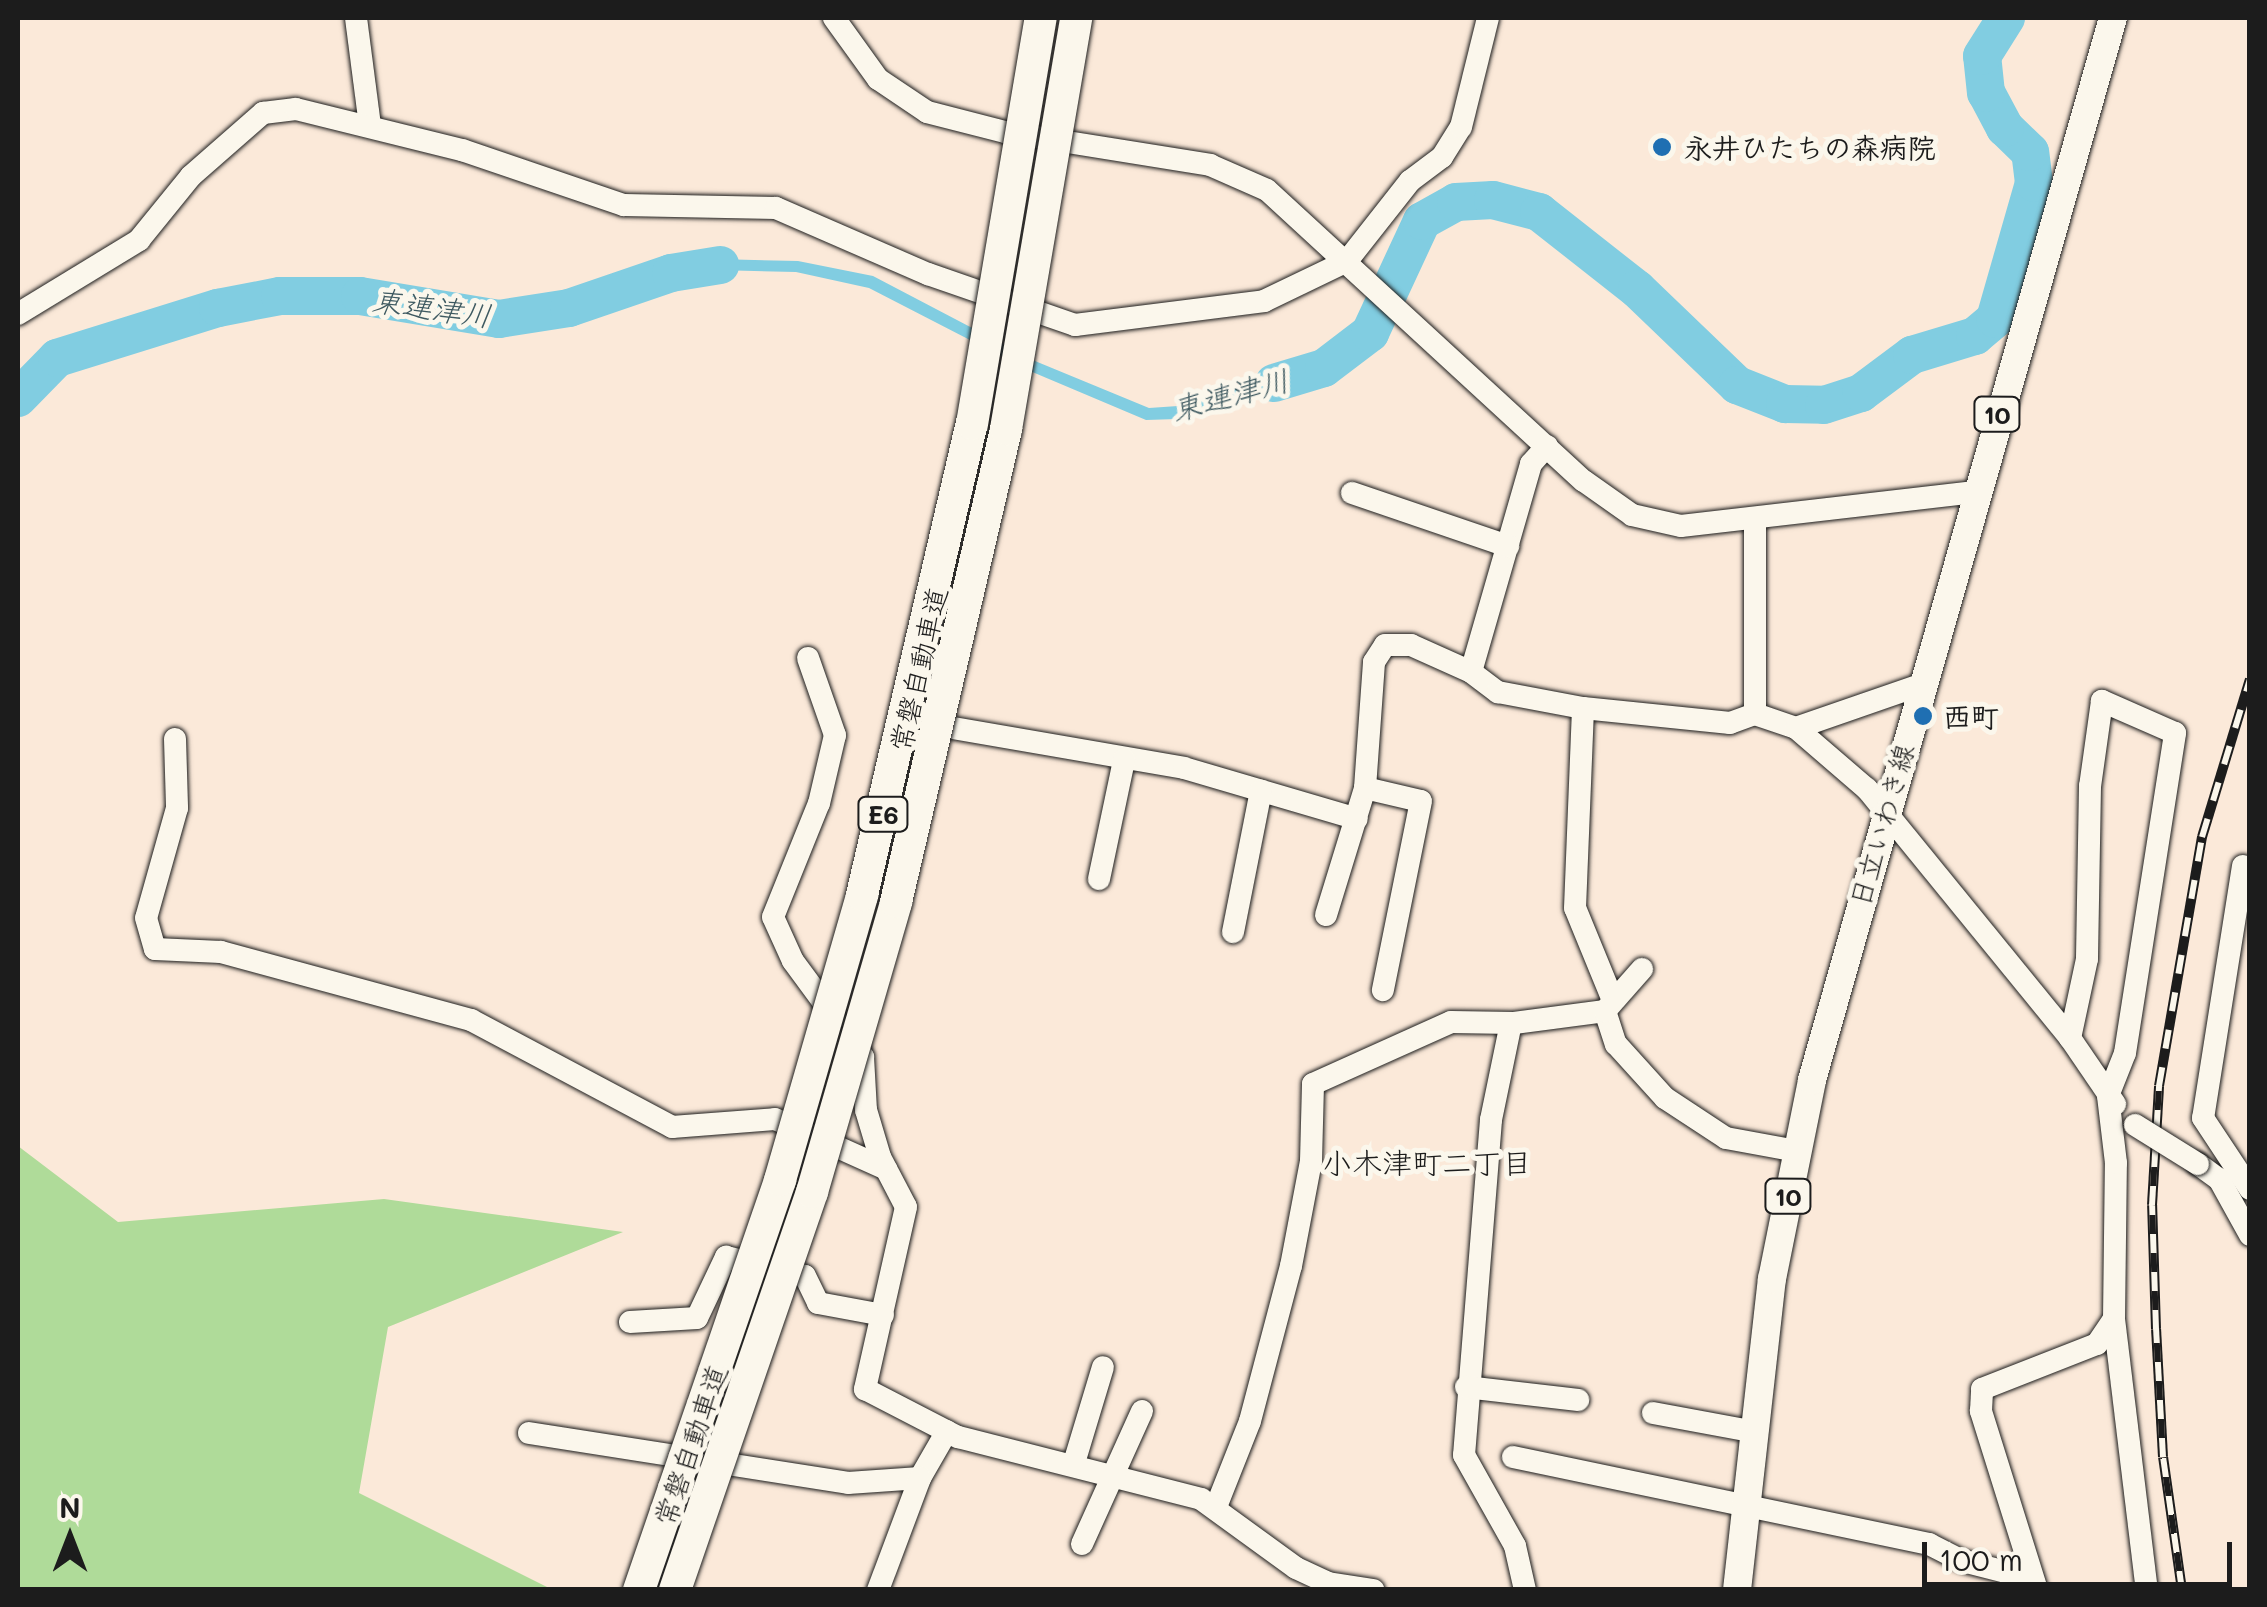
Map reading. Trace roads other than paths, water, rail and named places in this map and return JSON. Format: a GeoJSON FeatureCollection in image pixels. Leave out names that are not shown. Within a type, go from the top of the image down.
{"type":"FeatureCollection","features":[{"type":"Feature","properties":{"kind":"highway","name":"常磐自動車道"},"geometry":{"type":"LineString","coordinates":[[638,1590],[780,1180],[867,877],[972,424],[1041,18]]}},
{"type":"Feature","properties":{"kind":"highway","name":"常磐自動車道"},"geometry":{"type":"LineString","coordinates":[[675,1590],[812,1192],[896,902],[1006,429],[1076,18]]}},
{"type":"Feature","properties":{"kind":"main road","name":"日立いわき線"},"geometry":{"type":"LineString","coordinates":[[1737,1590],[1750,1431],[1796,1151],[1920,685],[2113,18]]}},
{"type":"Feature","properties":{"kind":"street"},"geometry":{"type":"LineString","coordinates":[[356,18],[370,126]]}},
{"type":"Feature","properties":{"kind":"street"},"geometry":{"type":"LineString","coordinates":[[834,18],[878,79],[927,112],[1005,132],[1210,165],[1267,190],[1547,446],[1632,516],[1681,526],[1915,494],[1975,492]]}},
{"type":"Feature","properties":{"kind":"street"},"geometry":{"type":"LineString","coordinates":[[18,314],[139,240],[191,176],[263,113],[296,109],[462,150],[624,205],[776,208],[928,274],[1075,325],[1264,301],[1353,268],[1461,127],[1488,18]]}},
{"type":"Feature","properties":{"kind":"street"},"geometry":{"type":"LineString","coordinates":[[1471,672],[1532,464],[1547,446]]}},
{"type":"Feature","properties":{"kind":"street"},"geometry":{"type":"LineString","coordinates":[[1352,494],[1508,546]]}},
{"type":"Feature","properties":{"kind":"street"},"geometry":{"type":"LineString","coordinates":[[1755,714],[1756,518]]}},
{"type":"Feature","properties":{"kind":"street"},"geometry":{"type":"LineString","coordinates":[[1326,915],[1365,788],[1374,662],[1385,645],[1411,645],[1471,672],[1498,692],[1583,708],[1730,723],[1755,714],[1796,728],[1847,768],[1885,811],[2070,1038],[2108,1096],[2134,1125],[2219,1179],[2250,1235]]}},
{"type":"Feature","properties":{"kind":"street"},"geometry":{"type":"LineString","coordinates":[[808,658],[835,735],[819,803],[773,916],[794,961],[863,1056],[866,1110],[886,1169],[906,1207],[864,1389],[946,1432],[1112,1472],[1216,1507],[1296,1568],[1328,1583],[1374,1590]]}},
{"type":"Feature","properties":{"kind":"street"},"geometry":{"type":"LineString","coordinates":[[1796,728],[1920,685]]}},
{"type":"Feature","properties":{"kind":"street"},"geometry":{"type":"LineString","coordinates":[[2070,1038],[2089,941],[2090,786],[2102,701],[2176,733],[2125,1053],[2108,1096],[2116,1163],[2114,1319],[2147,1590]]}},
{"type":"Feature","properties":{"kind":"street"},"geometry":{"type":"LineString","coordinates":[[1583,708],[1576,908],[1608,1005],[1616,1044],[1666,1098],[1726,1138],[1796,1151]]}},
{"type":"Feature","properties":{"kind":"street"},"geometry":{"type":"LineString","coordinates":[[953,728],[1184,768],[1357,819]]}},
{"type":"Feature","properties":{"kind":"street"},"geometry":{"type":"LineString","coordinates":[[174,738],[177,808],[146,918],[155,949],[221,952],[471,1020],[672,1127],[775,1119],[886,1169]]}},
{"type":"Feature","properties":{"kind":"street"},"geometry":{"type":"LineString","coordinates":[[1099,879],[1124,760]]}},
{"type":"Feature","properties":{"kind":"street"},"geometry":{"type":"LineString","coordinates":[[1365,788],[1421,801],[1383,990]]}},
{"type":"Feature","properties":{"kind":"street"},"geometry":{"type":"LineString","coordinates":[[1233,932],[1261,791]]}},
{"type":"Feature","properties":{"kind":"street"},"geometry":{"type":"LineString","coordinates":[[2243,866],[2204,1118],[2250,1188]]}},
{"type":"Feature","properties":{"kind":"street"},"geometry":{"type":"LineString","coordinates":[[1216,1507],[1250,1421],[1291,1266],[1311,1161],[1313,1084],[1451,1022],[1511,1023],[1608,1005],[1642,969]]}},
{"type":"Feature","properties":{"kind":"street"},"geometry":{"type":"LineString","coordinates":[[1511,1023],[1492,1120],[1466,1386],[1464,1455],[1515,1546],[1525,1590]]}},
{"type":"Feature","properties":{"kind":"street"},"geometry":{"type":"LineString","coordinates":[[630,1322],[697,1318],[726,1256],[805,1276],[818,1304],[882,1315]]}},
{"type":"Feature","properties":{"kind":"street"},"geometry":{"type":"LineString","coordinates":[[2035,1584],[1981,1412],[1982,1389],[2097,1344],[2114,1319]]}},
{"type":"Feature","properties":{"kind":"street"},"geometry":{"type":"LineString","coordinates":[[1074,1463],[1103,1367]]}},
{"type":"Feature","properties":{"kind":"street"},"geometry":{"type":"LineString","coordinates":[[1466,1386],[1578,1400]]}},
{"type":"Feature","properties":{"kind":"street"},"geometry":{"type":"LineString","coordinates":[[1082,1544],[1142,1411]]}},
{"type":"Feature","properties":{"kind":"street"},"geometry":{"type":"LineString","coordinates":[[1653,1413],[1750,1431]]}},
{"type":"Feature","properties":{"kind":"street"},"geometry":{"type":"LineString","coordinates":[[878,1590],[920,1478],[946,1432]]}},
{"type":"Feature","properties":{"kind":"street"},"geometry":{"type":"LineString","coordinates":[[529,1433],[848,1483],[920,1478]]}},
{"type":"Feature","properties":{"kind":"street"},"geometry":{"type":"LineString","coordinates":[[1513,1457],[1929,1544],[1963,1561],[2035,1584]]}},
{"type":"Feature","properties":{"kind":"water"},"geometry":{"type":"Polygon","coordinates":[[[715,259],[798,261],[873,276],[1035,361],[1149,408],[1178,406],[1321,363],[1325,374],[1177,419],[1146,420],[1030,371],[869,288],[796,272],[716,270],[671,278],[668,268],[715,259]]]}},
{"type":"Feature","properties":{"kind":"waterway","name":"東連津川"},"geometry":{"type":"LineString","coordinates":[[1274,383],[1324,368],[1370,333],[1422,221],[1456,202],[1493,200],[1539,212],[1637,289],[1737,385],[1785,404],[1824,405],[1861,393],[1912,355],[1975,336],[1995,319],[2034,183],[2030,152],[2005,128],[1986,93],[1982,56],[2006,18]]}},
{"type":"Feature","properties":{"kind":"waterway","name":"東連津川"},"geometry":{"type":"LineString","coordinates":[[18,398],[57,358],[218,308],[280,296],[360,296],[499,319],[569,308],[671,273],[720,265]]}},
{"type":"Feature","properties":{"kind":"railway"},"geometry":{"type":"LineString","coordinates":[[2182,1590],[2163,1457],[2156,1329],[2152,1205],[2159,1086],[2202,837],[2250,679]]}},
{"type":"Feature","properties":{"kind":"place","name":"永井ひたちの森病院"},"geometry":{"type":"Point","coordinates":[1662,147]}},
{"type":"Feature","properties":{"kind":"place","name":"西町"},"geometry":{"type":"Point","coordinates":[1923,716]}},
{"type":"Feature","properties":{"kind":"district","name":"小木津町二丁目"},"geometry":{"type":"Point","coordinates":[1427,1162]}}]}
